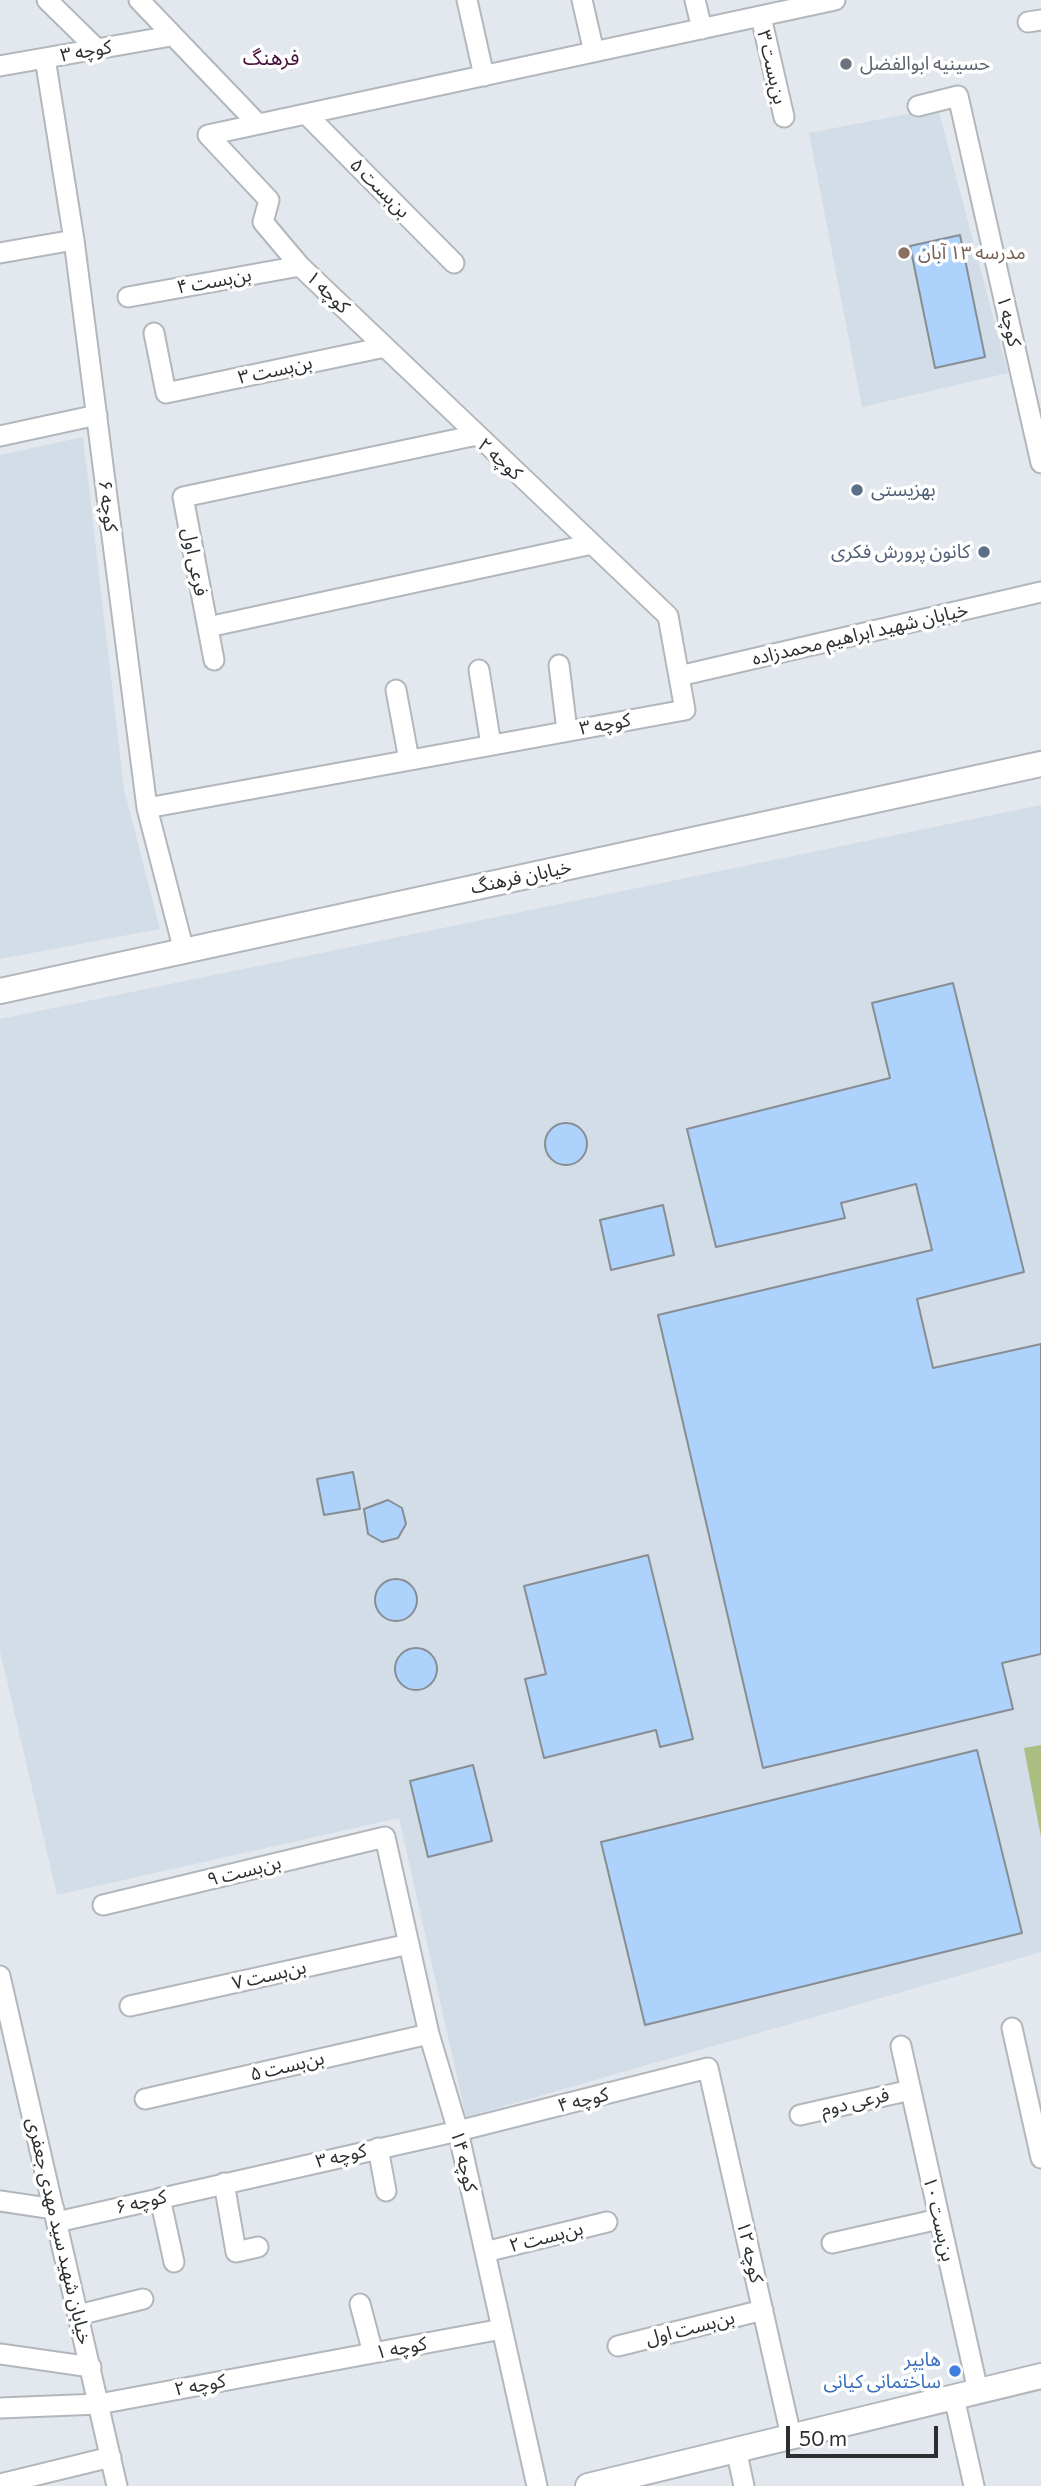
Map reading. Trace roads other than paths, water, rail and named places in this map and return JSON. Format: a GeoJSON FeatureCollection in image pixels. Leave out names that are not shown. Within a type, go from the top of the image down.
{"type":"FeatureCollection","features":[{"type":"Feature","properties":{"kind":"street"},"geometry":{"type":"LineString","coordinates":[[47,0],[97,49]]}},
{"type":"Feature","properties":{"kind":"street"},"geometry":{"type":"LineString","coordinates":[[139,0],[258,124],[761,17],[799,4],[835,0]]}},
{"type":"Feature","properties":{"kind":"street"},"geometry":{"type":"LineString","coordinates":[[467,0],[484,76]]}},
{"type":"Feature","properties":{"kind":"street"},"geometry":{"type":"LineString","coordinates":[[582,0],[594,52]]}},
{"type":"Feature","properties":{"kind":"street"},"geometry":{"type":"LineString","coordinates":[[695,0],[702,29]]}},
{"type":"Feature","properties":{"kind":"street","name":"بن‌بست ۳"},"geometry":{"type":"LineString","coordinates":[[761,17],[784,117]]}},
{"type":"Feature","properties":{"kind":"street","name":"کوچه ۳"},"geometry":{"type":"LineString","coordinates":[[0,66],[172,36]]}},
{"type":"Feature","properties":{"kind":"street","name":"کوچه ۶"},"geometry":{"type":"LineString","coordinates":[[45,58],[74,240],[148,807],[184,951]]}},
{"type":"Feature","properties":{"kind":"street","name":"کوچه ۱"},"geometry":{"type":"LineString","coordinates":[[918,106],[958,96],[1041,463]]}},
{"type":"Feature","properties":{"kind":"street","name":"بن‌بست ۵"},"geometry":{"type":"LineString","coordinates":[[306,114],[454,263]]}},
{"type":"Feature","properties":{"kind":"street","name":"کوچه ۱"},"geometry":{"type":"LineString","coordinates":[[258,124],[208,135],[269,200],[263,222],[300,266],[477,435]]}},
{"type":"Feature","properties":{"kind":"street"},"geometry":{"type":"LineString","coordinates":[[0,253],[74,240]]}},
{"type":"Feature","properties":{"kind":"street","name":"بن‌بست ۴"},"geometry":{"type":"LineString","coordinates":[[128,297],[300,266]]}},
{"type":"Feature","properties":{"kind":"street","name":"بن‌بست ۳"},"geometry":{"type":"LineString","coordinates":[[154,333],[166,393],[385,347]]}},
{"type":"Feature","properties":{"kind":"street"},"geometry":{"type":"LineString","coordinates":[[0,436],[97,415]]}},
{"type":"Feature","properties":{"kind":"street","name":"کوچه ۲"},"geometry":{"type":"LineString","coordinates":[[183,496],[477,435],[668,616],[679,676]]}},
{"type":"Feature","properties":{"kind":"street","name":"فرعی اول"},"geometry":{"type":"LineString","coordinates":[[183,496],[208,627]]}},
{"type":"Feature","properties":{"kind":"street"},"geometry":{"type":"LineString","coordinates":[[214,660],[208,627],[592,544]]}},
{"type":"Feature","properties":{"kind":"street","name":"خیابان شهید ابراهیم محمدزاده"},"geometry":{"type":"LineString","coordinates":[[679,676],[1041,592]]}},
{"type":"Feature","properties":{"kind":"street"},"geometry":{"type":"LineString","coordinates":[[559,665],[567,731]]}},
{"type":"Feature","properties":{"kind":"street"},"geometry":{"type":"LineString","coordinates":[[148,807],[491,745],[479,670]]}},
{"type":"Feature","properties":{"kind":"street","name":"کوچه ۳"},"geometry":{"type":"LineString","coordinates":[[491,745],[685,710],[679,676]]}},
{"type":"Feature","properties":{"kind":"street"},"geometry":{"type":"LineString","coordinates":[[396,690],[409,760]]}},
{"type":"Feature","properties":{"kind":"street","name":"خیابان فرهنگ"},"geometry":{"type":"LineString","coordinates":[[0,991],[1041,764]]}},
{"type":"Feature","properties":{"kind":"street","name":"بن‌بست ۹"},"geometry":{"type":"LineString","coordinates":[[103,1905],[385,1837]]}},
{"type":"Feature","properties":{"kind":"street","name":"کوچه ۱۴"},"geometry":{"type":"LineString","coordinates":[[385,1837],[429,2034],[458,2131],[537,2486]]}},
{"type":"Feature","properties":{"kind":"street","name":"بن‌بست ۷"},"geometry":{"type":"LineString","coordinates":[[130,2006],[409,1944]]}},
{"type":"Feature","properties":{"kind":"street","name":"خیابان شهید سید مهدی جعفری"},"geometry":{"type":"LineString","coordinates":[[0,1976],[9,2056],[55,2215],[117,2486]]}},
{"type":"Feature","properties":{"kind":"street"},"geometry":{"type":"LineString","coordinates":[[1012,2028],[1041,2158]]}},
{"type":"Feature","properties":{"kind":"street","name":"بن‌بست ۵"},"geometry":{"type":"LineString","coordinates":[[145,2099],[429,2034]]}},
{"type":"Feature","properties":{"kind":"street","name":"بن‌بست ۱۰"},"geometry":{"type":"LineString","coordinates":[[901,2046],[978,2392]]}},
{"type":"Feature","properties":{"kind":"street","name":"کوچه ۴"},"geometry":{"type":"LineString","coordinates":[[458,2131],[708,2068]]}},
{"type":"Feature","properties":{"kind":"street","name":"کوچه ۱۲"},"geometry":{"type":"LineString","coordinates":[[708,2068],[791,2436]]}},
{"type":"Feature","properties":{"kind":"street","name":"فرعی دوم"},"geometry":{"type":"LineString","coordinates":[[800,2115],[911,2090]]}},
{"type":"Feature","properties":{"kind":"street","name":"کوچه ۳"},"geometry":{"type":"LineString","coordinates":[[225,2183],[458,2131]]}},
{"type":"Feature","properties":{"kind":"street"},"geometry":{"type":"LineString","coordinates":[[378,2148],[386,2191]]}},
{"type":"Feature","properties":{"kind":"street"},"geometry":{"type":"LineString","coordinates":[[225,2183],[236,2252],[258,2247]]}},
{"type":"Feature","properties":{"kind":"street","name":"کوچه ۶"},"geometry":{"type":"LineString","coordinates":[[55,2215],[160,2198],[225,2183]]}},
{"type":"Feature","properties":{"kind":"street"},"geometry":{"type":"LineString","coordinates":[[160,2198],[174,2262]]}},
{"type":"Feature","properties":{"kind":"street"},"geometry":{"type":"LineString","coordinates":[[0,2201],[55,2215]]}},
{"type":"Feature","properties":{"kind":"street"},"geometry":{"type":"LineString","coordinates":[[832,2243],[939,2219]]}},
{"type":"Feature","properties":{"kind":"street","name":"بن‌بست ۲"},"geometry":{"type":"LineString","coordinates":[[485,2252],[607,2222]]}},
{"type":"Feature","properties":{"kind":"street"},"geometry":{"type":"LineString","coordinates":[[78,2315],[143,2299]]}},
{"type":"Feature","properties":{"kind":"street"},"geometry":{"type":"LineString","coordinates":[[360,2304],[373,2353]]}},
{"type":"Feature","properties":{"kind":"street","name":"بن‌بست اول"},"geometry":{"type":"LineString","coordinates":[[618,2346],[763,2310]]}},
{"type":"Feature","properties":{"kind":"street","name":"کوچه ۱"},"geometry":{"type":"LineString","coordinates":[[301,2366],[502,2329]]}},
{"type":"Feature","properties":{"kind":"street"},"geometry":{"type":"LineString","coordinates":[[0,2354],[91,2367]]}},
{"type":"Feature","properties":{"kind":"street","name":"کوچه ۲"},"geometry":{"type":"LineString","coordinates":[[99,2404],[301,2366]]}},
{"type":"Feature","properties":{"kind":"street"},"geometry":{"type":"LineString","coordinates":[[588,2486],[1041,2376]]}},
{"type":"Feature","properties":{"kind":"street"},"geometry":{"type":"LineString","coordinates":[[954,2397],[974,2486]]}},
{"type":"Feature","properties":{"kind":"street"},"geometry":{"type":"LineString","coordinates":[[0,2408],[99,2404]]}},
{"type":"Feature","properties":{"kind":"street"},"geometry":{"type":"LineString","coordinates":[[736,2449],[744,2486]]}},
{"type":"Feature","properties":{"kind":"street"},"geometry":{"type":"LineString","coordinates":[[0,2484],[111,2457]]}},
{"type":"Feature","properties":{"kind":"place","name":"حسینیه ابوالفضل"},"geometry":{"type":"Point","coordinates":[846,64]}},
{"type":"Feature","properties":{"kind":"place","name":"مدرسه ۱۳ آبان"},"geometry":{"type":"Point","coordinates":[904,253]}},
{"type":"Feature","properties":{"kind":"place","name":"بهزیستی"},"geometry":{"type":"Point","coordinates":[857,490]}},
{"type":"Feature","properties":{"kind":"place","name":"کانون پرورش فکری"},"geometry":{"type":"Point","coordinates":[984,552]}},
{"type":"Feature","properties":{"kind":"place","name":"هایپر ساختمانی کیانی"},"geometry":{"type":"Point","coordinates":[955,2371]}},
{"type":"Feature","properties":{"kind":"district","name":"فرهنگ"},"geometry":{"type":"Point","coordinates":[271,58]}}]}
